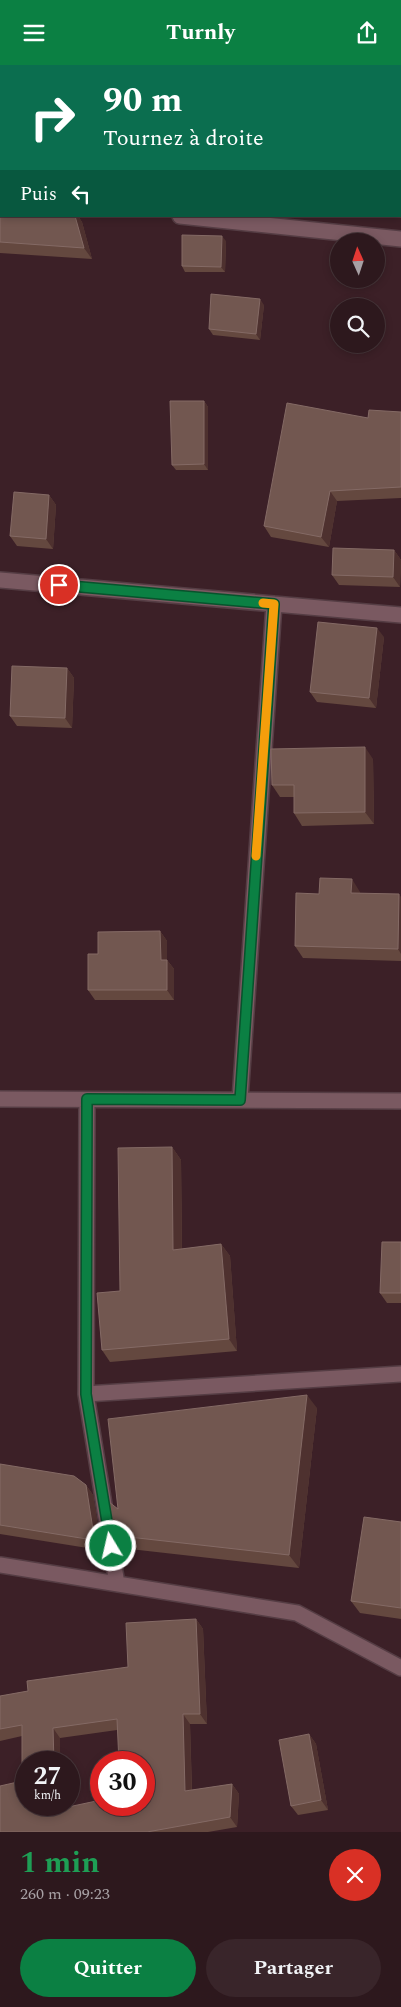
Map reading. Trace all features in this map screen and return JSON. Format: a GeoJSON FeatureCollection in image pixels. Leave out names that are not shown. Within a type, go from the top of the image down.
{"type":"FeatureCollection","features":[{"type":"Feature","properties":{"kind":"street"},"geometry":{"type":"LineString","coordinates":[[199,217],[275,221],[401,239]]}},
{"type":"Feature","properties":{"kind":"street"},"geometry":{"type":"LineString","coordinates":[[0,579],[401,615]]}},
{"type":"Feature","properties":{"kind":"street"},"geometry":{"type":"LineString","coordinates":[[240,1100],[274,604]]}},
{"type":"Feature","properties":{"kind":"street"},"geometry":{"type":"LineString","coordinates":[[0,1099],[401,1101]]}},
{"type":"Feature","properties":{"kind":"street"},"geometry":{"type":"LineString","coordinates":[[87,1099],[86,1394],[117,1584]]}},
{"type":"Feature","properties":{"kind":"street"},"geometry":{"type":"LineString","coordinates":[[86,1394],[401,1374]]}},
{"type":"Feature","properties":{"kind":"street"},"geometry":{"type":"LineString","coordinates":[[0,1565],[297,1613],[401,1667]]}},
{"type":"Feature","properties":{"kind":"building"},"geometry":{"type":"Polygon","coordinates":[[[0,217],[75,217],[84,248],[0,242],[0,217]]]}},
{"type":"Feature","properties":{"kind":"building"},"geometry":{"type":"Polygon","coordinates":[[[182,235],[222,236],[221,267],[182,266],[182,235]]]}},
{"type":"Feature","properties":{"kind":"building"},"geometry":{"type":"Polygon","coordinates":[[[211,294],[260,299],[256,334],[209,329],[211,294]]]}},
{"type":"Feature","properties":{"kind":"building"},"geometry":{"type":"Polygon","coordinates":[[[170,401],[204,401],[204,464],[172,465],[170,401]]]}},
{"type":"Feature","properties":{"kind":"building"},"geometry":{"type":"Polygon","coordinates":[[[287,403],[368,418],[369,410],[401,412],[401,487],[330,491],[321,537],[264,526],[287,403]]]}},
{"type":"Feature","properties":{"kind":"building"},"geometry":{"type":"Polygon","coordinates":[[[14,492],[49,495],[46,539],[10,536],[14,492]]]}},
{"type":"Feature","properties":{"kind":"building"},"geometry":{"type":"Polygon","coordinates":[[[333,548],[394,550],[393,577],[332,575],[333,548]]]}},
{"type":"Feature","properties":{"kind":"building"},"geometry":{"type":"Polygon","coordinates":[[[318,622],[377,628],[369,698],[310,692],[318,622]]]}},
{"type":"Feature","properties":{"kind":"building"},"geometry":{"type":"Polygon","coordinates":[[[12,666],[67,668],[65,718],[10,716],[12,666]]]}},
{"type":"Feature","properties":{"kind":"building"},"geometry":{"type":"Polygon","coordinates":[[[365,747],[365,812],[294,813],[294,785],[272,785],[271,749],[365,747]]]}},
{"type":"Feature","properties":{"kind":"building"},"geometry":{"type":"Polygon","coordinates":[[[320,878],[352,879],[351,893],[399,894],[398,949],[295,946],[296,893],[319,894],[320,878]]]}},
{"type":"Feature","properties":{"kind":"building"},"geometry":{"type":"Polygon","coordinates":[[[160,931],[161,960],[167,960],[167,990],[88,990],[88,954],[98,954],[98,932],[160,931]]]}},
{"type":"Feature","properties":{"kind":"building"},"geometry":{"type":"Polygon","coordinates":[[[172,1147],[173,1250],[221,1244],[229,1339],[102,1350],[97,1293],[120,1291],[118,1148],[172,1147]]]}},
{"type":"Feature","properties":{"kind":"building"},"geometry":{"type":"Polygon","coordinates":[[[382,1242],[401,1242],[401,1293],[380,1293],[382,1242]]]}},
{"type":"Feature","properties":{"kind":"building"},"geometry":{"type":"Polygon","coordinates":[[[307,1395],[289,1555],[111,1535],[105,1499],[118,1509],[108,1419],[307,1395]]]}},
{"type":"Feature","properties":{"kind":"building"},"geometry":{"type":"Polygon","coordinates":[[[0,1464],[74,1476],[86,1485],[93,1540],[0,1525],[0,1464]]]}},
{"type":"Feature","properties":{"kind":"building"},"geometry":{"type":"Polygon","coordinates":[[[364,1517],[401,1522],[401,1608],[351,1601],[364,1517]]]}},
{"type":"Feature","properties":{"kind":"building"},"geometry":{"type":"Polygon","coordinates":[[[196,1619],[200,1714],[183,1714],[185,1791],[232,1784],[230,1817],[147,1832],[0,1832],[0,1786],[15,1783],[15,1816],[80,1816],[80,1804],[90,1802],[90,1816],[155,1816],[155,1751],[118,1751],[117,1719],[53,1728],[54,1751],[22,1751],[22,1725],[0,1729],[0,1696],[28,1691],[27,1681],[128,1667],[126,1623],[196,1619]]]}},
{"type":"Feature","properties":{"kind":"building"},"geometry":{"type":"Polygon","coordinates":[[[309,1734],[321,1800],[291,1806],[279,1740],[309,1734]]]}},
{"type":"Feature","properties":{"kind":"slow traffic"},"geometry":{"type":"LineString","coordinates":[[256,856],[274,604],[263,603]]}},
{"type":"Feature","properties":{"kind":"route"},"geometry":{"type":"LineString","coordinates":[[59,585],[274,604],[240,1100],[87,1099],[86,1394],[111,1546]]}}]}
